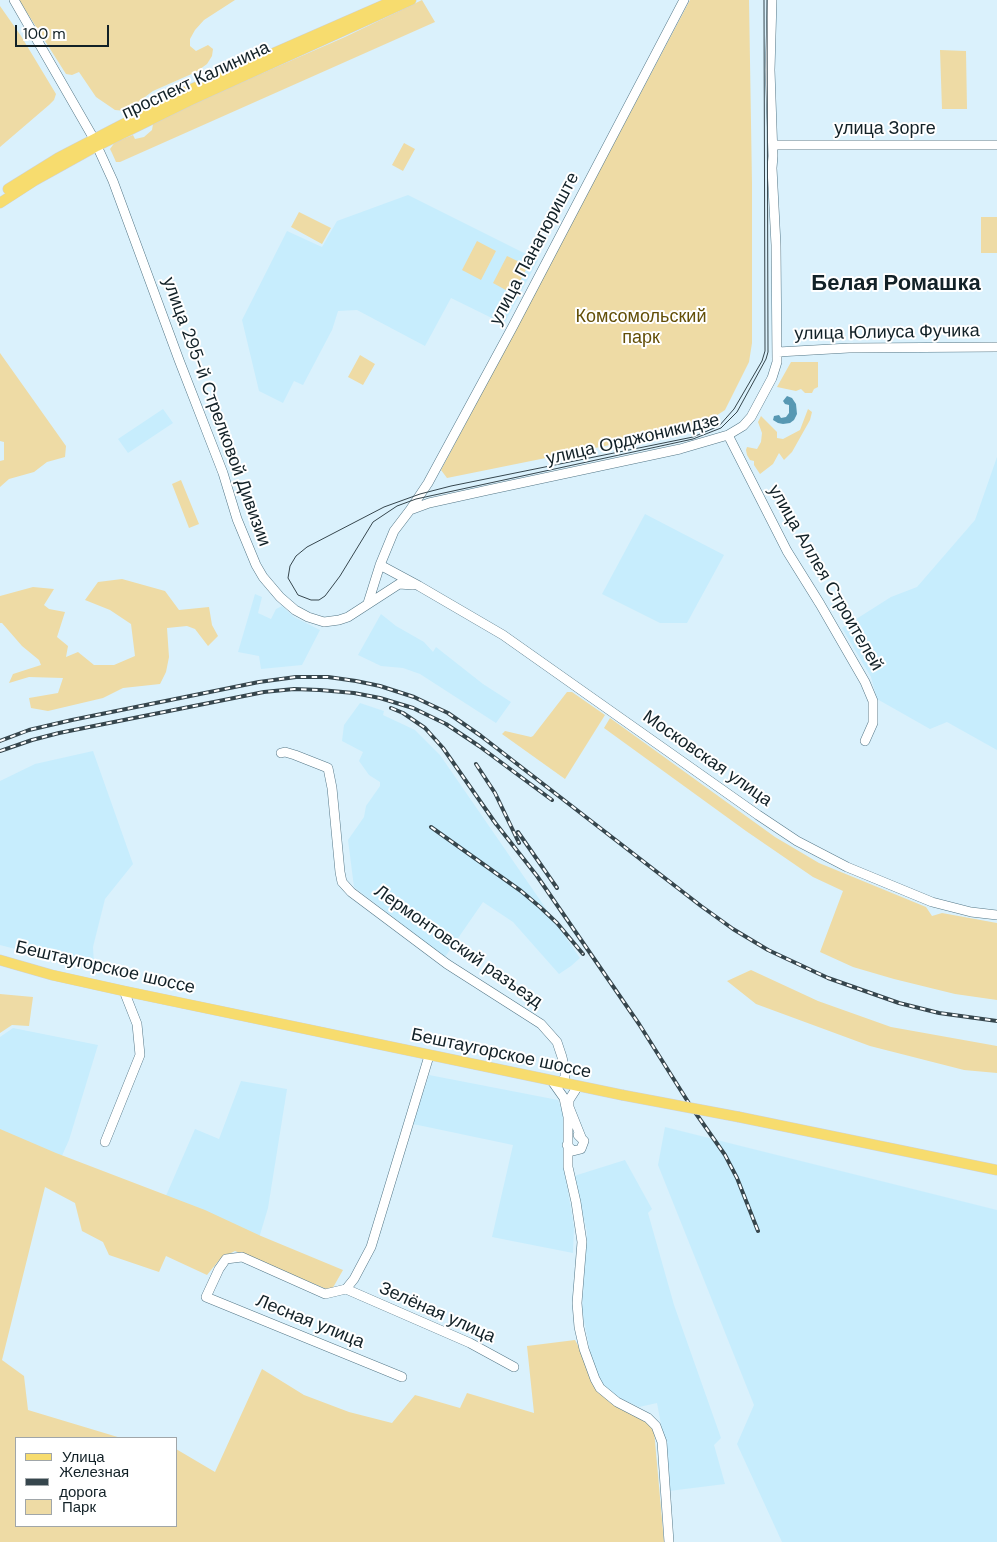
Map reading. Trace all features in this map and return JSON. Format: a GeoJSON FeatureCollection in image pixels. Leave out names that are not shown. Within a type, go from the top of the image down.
{"type":"FeatureCollection","features":[{"type":"Feature","properties":{"kind":"main road","name":"проспект Калинина"},"geometry":{"type":"LineString","coordinates":[[0,195],[36,170],[395,0]]}},
{"type":"Feature","properties":{"kind":"main road","name":"проспект Калинина"},"geometry":{"type":"LineString","coordinates":[[189,96],[411,0]]}},
{"type":"Feature","properties":{"kind":"main road","name":"проспект Калинина"},"geometry":{"type":"LineString","coordinates":[[0,203],[95,142]]}},
{"type":"Feature","properties":{"kind":"main road","name":"Бештаугорское шоссе"},"geometry":{"type":"LineString","coordinates":[[0,960],[52,975],[429,1056],[997,1170]]}},
{"type":"Feature","properties":{"kind":"street","name":"улица 295-й Стрелковой Дивизии"},"geometry":{"type":"LineString","coordinates":[[14,0],[95,142],[113,181],[223,473],[237,520],[263,577],[280,597],[302,614],[324,622],[339,620],[357,612],[368,603]]}},
{"type":"Feature","properties":{"kind":"street","name":"улица Панагюриште"},"geometry":{"type":"LineString","coordinates":[[410,510],[428,483],[512,328],[684,0]]}},
{"type":"Feature","properties":{"kind":"street","name":"улица Орджоникидзе"},"geometry":{"type":"LineString","coordinates":[[410,510],[429,504],[680,449],[728,435],[743,426],[751,417],[772,378],[778,352],[772,168],[774,156],[770,70],[772,0]]}},
{"type":"Feature","properties":{"kind":"street","name":"улица Зорге"},"geometry":{"type":"LineString","coordinates":[[772,145],[997,145]]}},
{"type":"Feature","properties":{"kind":"street","name":"улица Юлиуса Фучика"},"geometry":{"type":"LineString","coordinates":[[778,352],[849,348],[997,347]]}},
{"type":"Feature","properties":{"kind":"street","name":"улица Аллея Строителей"},"geometry":{"type":"LineString","coordinates":[[728,435],[787,551],[866,682],[873,701],[872,723],[865,741]]}},
{"type":"Feature","properties":{"kind":"street"},"geometry":{"type":"LineString","coordinates":[[368,603],[380,565],[394,531],[410,510]]}},
{"type":"Feature","properties":{"kind":"street","name":"Московская улица"},"geometry":{"type":"LineString","coordinates":[[380,565],[503,635],[797,841],[847,867],[932,902],[964,911],[997,915]]}},
{"type":"Feature","properties":{"kind":"street"},"geometry":{"type":"LineString","coordinates":[[368,603],[399,584],[419,586]]}},
{"type":"Feature","properties":{"kind":"street","name":"Лермонтовский разъезд"},"geometry":{"type":"LineString","coordinates":[[281,753],[285,752],[328,768],[332,788],[342,882],[351,892],[447,964],[541,1024],[556,1042],[562,1057],[565,1071],[564,1077],[556,1082]]}},
{"type":"Feature","properties":{"kind":"street"},"geometry":{"type":"LineString","coordinates":[[105,1142],[140,1055],[138,1024],[124,991]]}},
{"type":"Feature","properties":{"kind":"street"},"geometry":{"type":"LineString","coordinates":[[346,1290],[354,1280],[371,1247],[429,1056]]}},
{"type":"Feature","properties":{"kind":"street"},"geometry":{"type":"LineString","coordinates":[[556,1082],[564,1098],[568,1117],[567,1143],[570,1176],[582,1242],[577,1303],[579,1327],[584,1349],[595,1380],[600,1388],[617,1402],[648,1418],[656,1426],[662,1442],[670,1542]]}},
{"type":"Feature","properties":{"kind":"street"},"geometry":{"type":"LineString","coordinates":[[570,1176],[571,1168],[584,1145],[569,1107],[569,1100],[578,1086]]}},
{"type":"Feature","properties":{"kind":"street"},"geometry":{"type":"LineString","coordinates":[[567,1143],[573,1135],[581,1137]]}},
{"type":"Feature","properties":{"kind":"street"},"geometry":{"type":"LineString","coordinates":[[567,1143],[573,1151],[581,1149]]}},
{"type":"Feature","properties":{"kind":"street","name":"Лесная улица"},"geometry":{"type":"LineString","coordinates":[[346,1290],[326,1294],[242,1257],[226,1259],[219,1269],[206,1297],[402,1377]]}},
{"type":"Feature","properties":{"kind":"street","name":"Зелёная улица"},"geometry":{"type":"LineString","coordinates":[[346,1290],[470,1343],[514,1367]]}},
{"type":"Feature","properties":{"kind":"shaded area"},"geometry":{"type":"Polygon","coordinates":[[[408,195],[538,260],[504,324],[451,298],[425,346],[357,310],[338,311],[332,330],[303,385],[294,381],[283,403],[259,391],[242,320],[287,231],[322,247],[337,221],[408,195]]]}},
{"type":"Feature","properties":{"kind":"shaded area"},"geometry":{"type":"Polygon","coordinates":[[[787,396],[792,398],[796,404],[797,414],[790,423],[778,423],[773,420],[774,416],[786,417],[789,413],[789,405],[783,401],[787,396]]]}},
{"type":"Feature","properties":{"kind":"shaded area"},"geometry":{"type":"Polygon","coordinates":[[[163,409],[173,423],[128,453],[118,439],[163,409]]]}},
{"type":"Feature","properties":{"kind":"shaded area"},"geometry":{"type":"Polygon","coordinates":[[[997,457],[997,750],[947,722],[930,729],[877,699],[871,677],[842,628],[891,597],[917,587],[975,520],[997,457]]]}},
{"type":"Feature","properties":{"kind":"shaded area"},"geometry":{"type":"Polygon","coordinates":[[[645,514],[724,555],[687,623],[660,623],[602,594],[645,514]]]}},
{"type":"Feature","properties":{"kind":"shaded area"},"geometry":{"type":"Polygon","coordinates":[[[255,594],[262,597],[258,613],[271,619],[276,609],[282,606],[294,617],[320,630],[302,665],[261,669],[259,656],[238,652],[255,594]]]}},
{"type":"Feature","properties":{"kind":"shaded area"},"geometry":{"type":"Polygon","coordinates":[[[381,614],[396,626],[424,642],[433,652],[436,647],[483,684],[511,702],[496,723],[420,674],[403,668],[381,666],[358,655],[381,614]]]}},
{"type":"Feature","properties":{"kind":"shaded area"},"geometry":{"type":"Polygon","coordinates":[[[360,703],[384,711],[383,715],[415,730],[440,755],[580,958],[571,966],[559,974],[513,922],[483,902],[445,957],[354,887],[348,840],[364,817],[366,806],[380,786],[380,782],[369,775],[359,761],[363,752],[342,741],[344,725],[360,703]]]}},
{"type":"Feature","properties":{"kind":"shaded area"},"geometry":{"type":"Polygon","coordinates":[[[93,751],[133,864],[105,899],[93,947],[94,966],[78,965],[0,945],[0,781],[35,764],[93,751]]]}},
{"type":"Feature","properties":{"kind":"shaded area"},"geometry":{"type":"Polygon","coordinates":[[[13,1028],[98,1045],[69,1140],[60,1160],[0,1134],[0,1037],[13,1028]]]}},
{"type":"Feature","properties":{"kind":"shaded area"},"geometry":{"type":"Polygon","coordinates":[[[429,1075],[558,1100],[566,1118],[563,1162],[574,1227],[573,1253],[492,1237],[513,1145],[413,1124],[429,1075]]]}},
{"type":"Feature","properties":{"kind":"shaded area"},"geometry":{"type":"Polygon","coordinates":[[[241,1081],[287,1089],[268,1208],[259,1238],[165,1198],[195,1129],[219,1139],[241,1081]]]}},
{"type":"Feature","properties":{"kind":"shaded area"},"geometry":{"type":"Polygon","coordinates":[[[665,1127],[997,1210],[997,1542],[782,1542],[737,1444],[754,1405],[658,1165],[665,1127]]]}},
{"type":"Feature","properties":{"kind":"shaded area"},"geometry":{"type":"Polygon","coordinates":[[[625,1160],[652,1209],[648,1213],[674,1305],[721,1438],[714,1445],[725,1484],[669,1491],[666,1451],[657,1403],[639,1407],[616,1396],[604,1387],[593,1366],[582,1310],[587,1232],[574,1176],[625,1160]]]}},
{"type":"Feature","properties":{"kind":"green space"},"geometry":{"type":"Polygon","coordinates":[[[19,0],[235,0],[204,20],[190,39],[190,46],[196,51],[208,45],[213,49],[212,56],[207,64],[196,72],[153,91],[126,111],[115,110],[96,97],[79,72],[72,75],[66,74],[19,0]]]}},
{"type":"Feature","properties":{"kind":"green space"},"geometry":{"type":"Polygon","coordinates":[[[422,0],[435,22],[120,162],[116,162],[110,149],[115,142],[133,135],[135,139],[144,137],[152,130],[153,124],[164,116],[345,37],[422,0]]]}},
{"type":"Feature","properties":{"kind":"green space","name":"Комсомольский парк"},"geometry":{"type":"Polygon","coordinates":[[[690,0],[749,0],[752,343],[749,362],[725,410],[694,428],[447,478],[441,470],[690,0]]]}},
{"type":"Feature","properties":{"kind":"green space"},"geometry":{"type":"Polygon","coordinates":[[[0,6],[21,36],[56,94],[54,100],[49,105],[0,147],[0,6]]]}},
{"type":"Feature","properties":{"kind":"green space"},"geometry":{"type":"Polygon","coordinates":[[[940,50],[966,51],[967,109],[942,109],[940,50]]]}},
{"type":"Feature","properties":{"kind":"green space"},"geometry":{"type":"Polygon","coordinates":[[[404,143],[415,149],[403,171],[392,165],[404,143]]]}},
{"type":"Feature","properties":{"kind":"green space"},"geometry":{"type":"Polygon","coordinates":[[[299,212],[331,228],[322,244],[291,227],[299,212]]]}},
{"type":"Feature","properties":{"kind":"green space"},"geometry":{"type":"Polygon","coordinates":[[[981,217],[997,217],[997,253],[981,253],[981,217]]]}},
{"type":"Feature","properties":{"kind":"green space"},"geometry":{"type":"Polygon","coordinates":[[[477,241],[496,251],[481,280],[462,270],[477,241]]]}},
{"type":"Feature","properties":{"kind":"green space"},"geometry":{"type":"Polygon","coordinates":[[[507,256],[528,266],[513,294],[493,283],[507,256]]]}},
{"type":"Feature","properties":{"kind":"green space"},"geometry":{"type":"Polygon","coordinates":[[[0,353],[66,446],[65,457],[47,462],[34,472],[9,479],[0,487],[0,461],[4,460],[4,442],[0,441],[0,353]]]}},
{"type":"Feature","properties":{"kind":"green space"},"geometry":{"type":"Polygon","coordinates":[[[360,355],[375,364],[363,385],[348,377],[360,355]]]}},
{"type":"Feature","properties":{"kind":"green space"},"geometry":{"type":"Polygon","coordinates":[[[791,362],[818,362],[818,387],[812,393],[805,393],[801,389],[796,391],[777,387],[791,362]]]}},
{"type":"Feature","properties":{"kind":"green space"},"geometry":{"type":"Polygon","coordinates":[[[808,409],[812,412],[810,420],[792,452],[784,460],[779,453],[773,464],[760,474],[754,465],[754,461],[750,460],[747,455],[746,450],[747,447],[757,449],[761,442],[762,433],[758,422],[761,416],[777,432],[777,438],[783,439],[800,430],[808,409]]]}},
{"type":"Feature","properties":{"kind":"green space"},"geometry":{"type":"Polygon","coordinates":[[[181,480],[199,524],[189,528],[172,484],[181,480]]]}},
{"type":"Feature","properties":{"kind":"green space"},"geometry":{"type":"Polygon","coordinates":[[[122,579],[165,591],[179,610],[209,607],[212,625],[218,636],[208,646],[195,629],[187,626],[167,628],[169,657],[166,672],[160,684],[123,688],[103,698],[48,711],[31,708],[29,698],[58,693],[63,678],[29,677],[9,683],[13,674],[41,665],[39,660],[22,646],[0,623],[0,596],[33,587],[54,589],[44,605],[49,609],[65,612],[57,637],[68,646],[66,657],[78,652],[94,665],[114,665],[135,656],[131,624],[110,610],[85,600],[98,582],[122,579]]]}},
{"type":"Feature","properties":{"kind":"green space"},"geometry":{"type":"Polygon","coordinates":[[[567,692],[572,692],[605,715],[565,779],[502,734],[505,731],[533,736],[567,692]]]}},
{"type":"Feature","properties":{"kind":"green space"},"geometry":{"type":"Polygon","coordinates":[[[610,718],[775,837],[819,863],[926,907],[932,916],[942,913],[997,923],[997,1000],[955,994],[894,979],[853,967],[820,952],[843,891],[813,877],[604,728],[610,718]]]}},
{"type":"Feature","properties":{"kind":"green space"},"geometry":{"type":"Polygon","coordinates":[[[751,970],[818,1001],[891,1027],[997,1046],[997,1073],[964,1070],[870,1046],[756,1004],[727,981],[751,970]]]}},
{"type":"Feature","properties":{"kind":"green space"},"geometry":{"type":"Polygon","coordinates":[[[0,994],[33,997],[29,1026],[12,1025],[0,1033],[0,994]]]}},
{"type":"Feature","properties":{"kind":"green space"},"geometry":{"type":"Polygon","coordinates":[[[0,1129],[56,1153],[205,1210],[261,1236],[343,1270],[331,1291],[235,1251],[221,1258],[207,1275],[166,1256],[159,1272],[109,1255],[103,1242],[82,1231],[75,1203],[45,1187],[2,1360],[24,1376],[28,1410],[118,1437],[15,1437],[15,1527],[178,1527],[178,1450],[215,1472],[262,1369],[304,1395],[349,1412],[392,1423],[415,1395],[460,1408],[467,1393],[534,1413],[527,1346],[575,1340],[609,1402],[653,1419],[664,1542],[0,1542],[0,1129]]]}},
{"type":"Feature","properties":{"kind":"tram line"},"geometry":{"type":"LineString","coordinates":[[764,0],[765,351],[762,361],[734,409],[719,426],[693,437],[451,486],[420,494],[384,507],[307,547],[296,556],[290,566],[288,578],[298,595],[311,600],[319,600],[325,596],[340,576],[373,522],[397,506],[416,499],[693,439],[721,428],[737,412],[768,352],[767,0]]}},
{"type":"Feature","properties":{"kind":"railway"},"geometry":{"type":"LineString","coordinates":[[0,741],[29,730],[72,720],[259,682],[296,677],[328,677],[380,686],[414,697],[448,713],[481,736],[701,906],[733,929],[768,950],[828,978],[899,1003],[939,1013],[997,1021]]}},
{"type":"Feature","properties":{"kind":"railway"},"geometry":{"type":"LineString","coordinates":[[0,751],[59,733],[264,692],[294,689],[354,693],[380,698],[413,708],[446,724],[552,800]]}},
{"type":"Feature","properties":{"kind":"railway"},"geometry":{"type":"LineString","coordinates":[[391,708],[403,713],[425,728],[443,748],[496,824]]}},
{"type":"Feature","properties":{"kind":"railway"},"geometry":{"type":"LineString","coordinates":[[476,764],[495,793],[519,843]]}},
{"type":"Feature","properties":{"kind":"railway"},"geometry":{"type":"LineString","coordinates":[[493,820],[537,876],[639,1024],[690,1105],[725,1155],[737,1178],[758,1231]]}},
{"type":"Feature","properties":{"kind":"railway"},"geometry":{"type":"LineString","coordinates":[[431,827],[521,891],[557,923],[583,954]]}},
{"type":"Feature","properties":{"kind":"railway"},"geometry":{"type":"LineString","coordinates":[[518,832],[557,888]]}},
{"type":"Feature","properties":{"kind":"district","name":"Белая Ромашка"},"geometry":{"type":"Point","coordinates":[896,284]}}]}
